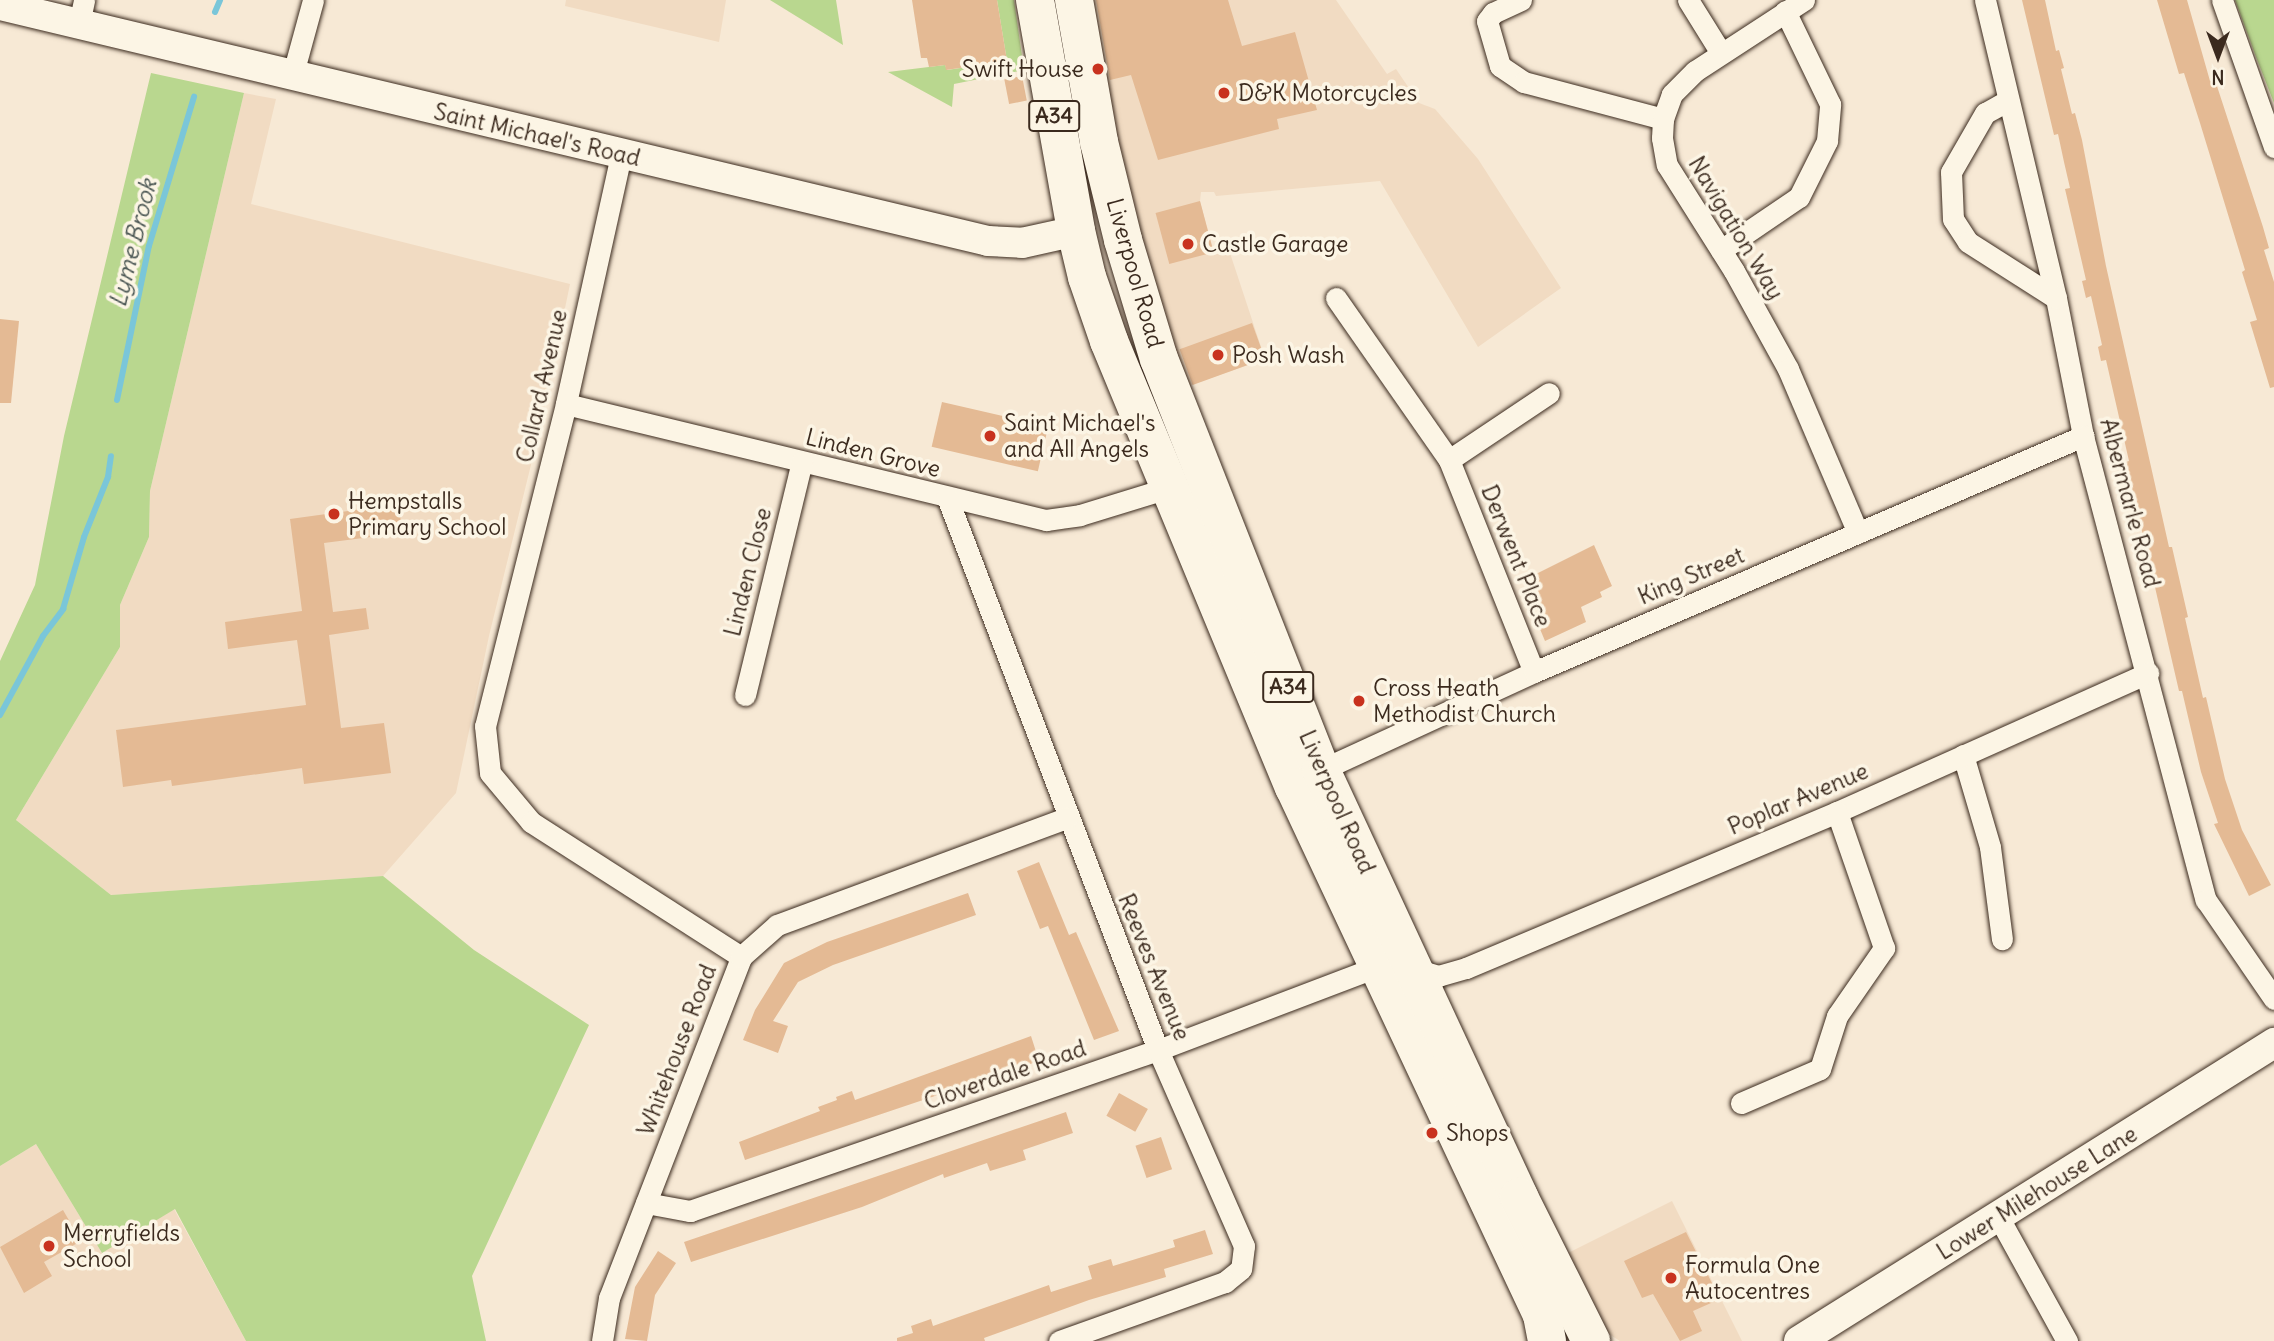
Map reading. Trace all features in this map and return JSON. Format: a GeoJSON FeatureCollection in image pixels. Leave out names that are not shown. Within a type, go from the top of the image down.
{"type":"FeatureCollection","features":[{"type":"Feature","properties":{"kind":"highway","name":"Liverpool Road"},"geometry":{"type":"LineString","coordinates":[[1035,0],[1100,232],[1159,359],[1321,770],[1392,963],[1542,1315],[1546,1341]]}},
{"type":"Feature","properties":{"kind":"highway","name":"A34"},"geometry":{"type":"LineString","coordinates":[[1076,12],[1076,96],[1100,232]]}},
{"type":"Feature","properties":{"kind":"highway","name":"Liverpool Road"},"geometry":{"type":"LineString","coordinates":[[1100,232],[1087,277],[1109,341],[1294,786],[1519,1197],[1591,1341]]}},
{"type":"Feature","properties":{"kind":"street"},"geometry":{"type":"LineString","coordinates":[[292,77],[313,0]]}},
{"type":"Feature","properties":{"kind":"street"},"geometry":{"type":"LineString","coordinates":[[1521,0],[1493,13],[1487,21],[1500,66],[1524,82],[1663,119]]}},
{"type":"Feature","properties":{"kind":"street"},"geometry":{"type":"LineString","coordinates":[[1688,0],[1721,53]]}},
{"type":"Feature","properties":{"kind":"street","name":"Navigation Way"},"geometry":{"type":"LineString","coordinates":[[1804,0],[1695,71],[1672,93],[1663,119],[1662,138],[1667,165],[1721,250],[1788,369],[1858,533]]}},
{"type":"Feature","properties":{"kind":"street","name":"Albermarle Road"},"geometry":{"type":"LineString","coordinates":[[1985,0],[2056,298],[2084,436],[2206,900],[2274,999]]}},
{"type":"Feature","properties":{"kind":"street"},"geometry":{"type":"LineString","coordinates":[[2222,0],[2274,147]]}},
{"type":"Feature","properties":{"kind":"street","name":"Saint Michael's Road"},"geometry":{"type":"LineString","coordinates":[[0,5],[82,12],[176,45],[292,77],[988,241],[1014,244],[1100,232]]}},
{"type":"Feature","properties":{"kind":"street"},"geometry":{"type":"LineString","coordinates":[[1721,250],[1799,197],[1827,141],[1830,104],[1785,12]]}},
{"type":"Feature","properties":{"kind":"street"},"geometry":{"type":"LineString","coordinates":[[2007,101],[1985,113],[1951,172],[1953,219],[1968,242],[2056,298]]}},
{"type":"Feature","properties":{"kind":"street","name":"Collard Avenue"},"geometry":{"type":"LineString","coordinates":[[621,155],[566,404],[485,726],[490,773],[531,822],[741,957]]}},
{"type":"Feature","properties":{"kind":"street","name":"Derwent Place"},"geometry":{"type":"LineString","coordinates":[[1336,298],[1449,460],[1534,672]]}},
{"type":"Feature","properties":{"kind":"street"},"geometry":{"type":"LineString","coordinates":[[1449,460],[1549,393]]}},
{"type":"Feature","properties":{"kind":"street","name":"Linden Grove"},"geometry":{"type":"LineString","coordinates":[[566,404],[1046,520],[1080,515],[1168,488]]}},
{"type":"Feature","properties":{"kind":"street","name":"King Street"},"geometry":{"type":"LineString","coordinates":[[1321,770],[1534,672],[2084,436]]}},
{"type":"Feature","properties":{"kind":"street","name":"Linden Close"},"geometry":{"type":"LineString","coordinates":[[745,695],[802,462]]}},
{"type":"Feature","properties":{"kind":"street","name":"Reeves Avenue"},"geometry":{"type":"LineString","coordinates":[[947,498],[1067,818],[1158,1050],[1244,1246],[1241,1269],[1225,1282],[1059,1341]]}},
{"type":"Feature","properties":{"kind":"street","name":"Poplar Avenue"},"geometry":{"type":"LineString","coordinates":[[1392,963],[1438,976],[1466,968],[1837,812],[2148,673]]}},
{"type":"Feature","properties":{"kind":"street"},"geometry":{"type":"LineString","coordinates":[[1963,755],[1990,847],[2002,939]]}},
{"type":"Feature","properties":{"kind":"street"},"geometry":{"type":"LineString","coordinates":[[1741,1103],[1820,1069],[1837,1016],[1884,948],[1837,812]]}},
{"type":"Feature","properties":{"kind":"street","name":"Whitehouse Road"},"geometry":{"type":"LineString","coordinates":[[602,1341],[609,1298],[741,957],[777,925],[1067,818]]}},
{"type":"Feature","properties":{"kind":"street","name":"Cloverdale Road"},"geometry":{"type":"LineString","coordinates":[[646,1203],[690,1211],[1158,1050],[1392,963]]}},
{"type":"Feature","properties":{"kind":"street","name":"Lower Milehouse Lane"},"geometry":{"type":"LineString","coordinates":[[1799,1341],[2274,1043]]}},
{"type":"Feature","properties":{"kind":"street"},"geometry":{"type":"LineString","coordinates":[[1999,1218],[2067,1341]]}},
{"type":"Feature","properties":{"kind":"shaded area"},"geometry":{"type":"Polygon","coordinates":[[[566,0],[726,0],[719,42],[565,6],[566,0]]]}},
{"type":"Feature","properties":{"kind":"shaded area"},"geometry":{"type":"Polygon","coordinates":[[[1089,0],[1336,0],[1387,74],[1396,69],[1419,103],[1435,109],[1478,159],[1561,288],[1478,347],[1380,181],[1216,196],[1214,192],[1201,192],[1200,201],[1213,251],[1228,247],[1265,359],[1185,387],[1128,189],[1089,0]]]}},
{"type":"Feature","properties":{"kind":"shaded area","name":"Hempstalls Primary School"},"geometry":{"type":"Polygon","coordinates":[[[244,93],[276,99],[251,204],[570,284],[541,424],[489,636],[456,793],[383,876],[111,895],[16,820],[120,647],[120,605],[149,537],[150,491],[244,93]]]}},
{"type":"Feature","properties":{"kind":"shaded area","name":"Merryfields School"},"geometry":{"type":"Polygon","coordinates":[[[36,1144],[102,1253],[174,1209],[246,1341],[0,1341],[0,1166],[36,1144]]]}},
{"type":"Feature","properties":{"kind":"shaded area"},"geometry":{"type":"Polygon","coordinates":[[[1672,1201],[1742,1341],[1620,1341],[1604,1331],[1564,1255],[1672,1201]]]}},
{"type":"Feature","properties":{"kind":"green space"},"geometry":{"type":"Polygon","coordinates":[[[770,0],[836,0],[843,45],[770,0]]]}},
{"type":"Feature","properties":{"kind":"green space"},"geometry":{"type":"Polygon","coordinates":[[[997,0],[1014,0],[1024,70],[954,84],[952,107],[888,72],[945,65],[947,70],[1007,61],[997,0]]]}},
{"type":"Feature","properties":{"kind":"green space"},"geometry":{"type":"Polygon","coordinates":[[[2235,0],[2274,0],[2274,103],[2256,57],[2235,0]]]}},
{"type":"Feature","properties":{"kind":"green space"},"geometry":{"type":"Polygon","coordinates":[[[151,73],[244,93],[150,491],[149,537],[120,605],[120,647],[16,820],[111,895],[383,876],[474,950],[589,1025],[472,1276],[486,1341],[246,1341],[175,1209],[102,1253],[36,1144],[0,1166],[0,661],[35,585],[64,436],[151,73]]]}},
{"type":"Feature","properties":{"kind":"building"},"geometry":{"type":"Polygon","coordinates":[[[912,0],[997,0],[1007,61],[946,70],[945,65],[929,67],[927,58],[921,58],[912,0]]]}},
{"type":"Feature","properties":{"kind":"building","name":"D&K Motorcycles"},"geometry":{"type":"Polygon","coordinates":[[[1096,0],[1228,0],[1242,46],[1295,32],[1317,110],[1277,119],[1279,129],[1158,160],[1131,75],[1110,80],[1096,0]]]}},
{"type":"Feature","properties":{"kind":"building"},"geometry":{"type":"Polygon","coordinates":[[[2022,0],[2045,0],[2056,51],[2059,50],[2064,68],[2061,69],[2072,114],[2075,113],[2082,140],[2106,266],[2169,547],[2172,547],[2188,617],[2185,618],[2203,698],[2206,697],[2225,779],[2242,830],[2271,885],[2249,896],[2214,824],[2218,823],[2201,772],[2182,691],[2179,691],[2126,462],[2129,461],[2106,360],[2101,361],[2098,347],[2102,345],[2091,296],[2086,298],[2082,281],[2086,280],[2065,189],[2070,188],[2058,134],[2054,135],[2022,0]]]}},
{"type":"Feature","properties":{"kind":"building"},"geometry":{"type":"Polygon","coordinates":[[[2157,0],[2187,0],[2210,81],[2215,80],[2263,227],[2269,248],[2264,250],[2274,282],[2274,387],[2270,388],[2250,322],[2257,320],[2242,272],[2245,270],[2184,73],[2179,74],[2157,0]]]}},
{"type":"Feature","properties":{"kind":"building"},"geometry":{"type":"Polygon","coordinates":[[[1022,76],[1027,101],[1009,104],[1004,79],[1022,76]]]}},
{"type":"Feature","properties":{"kind":"building"},"geometry":{"type":"Polygon","coordinates":[[[1200,201],[1214,252],[1169,264],[1156,213],[1200,201]]]}},
{"type":"Feature","properties":{"kind":"building"},"geometry":{"type":"Polygon","coordinates":[[[0,319],[19,321],[11,403],[0,403],[0,319]]]}},
{"type":"Feature","properties":{"kind":"building","name":"Posh Wash"},"geometry":{"type":"Polygon","coordinates":[[[1252,323],[1265,359],[1193,385],[1180,349],[1252,323]]]}},
{"type":"Feature","properties":{"kind":"building","name":"Saint Michael's and All Angels"},"geometry":{"type":"Polygon","coordinates":[[[942,402],[1048,427],[1038,471],[932,447],[942,402]]]}},
{"type":"Feature","properties":{"kind":"building"},"geometry":{"type":"Polygon","coordinates":[[[399,504],[402,533],[324,543],[333,612],[366,608],[369,629],[329,635],[341,728],[384,723],[391,773],[304,784],[302,768],[172,786],[171,780],[123,787],[116,730],[306,705],[297,640],[228,649],[225,622],[302,611],[290,519],[399,504]]]}},
{"type":"Feature","properties":{"kind":"building"},"geometry":{"type":"Polygon","coordinates":[[[1594,545],[1612,586],[1600,592],[1602,597],[1581,607],[1586,622],[1545,641],[1535,617],[1539,614],[1530,596],[1539,593],[1532,576],[1594,545]]]}},
{"type":"Feature","properties":{"kind":"building"},"geometry":{"type":"Polygon","coordinates":[[[1039,862],[1069,935],[1076,932],[1119,1031],[1094,1040],[1048,926],[1040,929],[1017,871],[1039,862]]]}},
{"type":"Feature","properties":{"kind":"building"},"geometry":{"type":"Polygon","coordinates":[[[968,893],[976,915],[833,965],[798,982],[773,1021],[788,1026],[778,1053],[743,1040],[755,1010],[784,963],[827,942],[968,893]]]}},
{"type":"Feature","properties":{"kind":"building"},"geometry":{"type":"Polygon","coordinates":[[[1031,1036],[1039,1061],[745,1160],[739,1142],[820,1111],[818,1107],[837,1100],[836,1097],[852,1091],[855,1100],[1031,1036]]]}},
{"type":"Feature","properties":{"kind":"building"},"geometry":{"type":"Polygon","coordinates":[[[1119,1093],[1148,1109],[1135,1132],[1106,1116],[1119,1093]]]}},
{"type":"Feature","properties":{"kind":"building"},"geometry":{"type":"Polygon","coordinates":[[[1066,1112],[1073,1133],[1023,1150],[1026,1160],[990,1171],[987,1163],[944,1178],[943,1174],[862,1207],[691,1262],[684,1242],[1066,1112]]]}},
{"type":"Feature","properties":{"kind":"building"},"geometry":{"type":"Polygon","coordinates":[[[1161,1137],[1172,1169],[1147,1178],[1135,1146],[1161,1137]]]}},
{"type":"Feature","properties":{"kind":"building"},"geometry":{"type":"Polygon","coordinates":[[[63,1210],[81,1241],[44,1262],[52,1276],[24,1293],[0,1247],[63,1210]]]}},
{"type":"Feature","properties":{"kind":"building"},"geometry":{"type":"Polygon","coordinates":[[[1205,1230],[1213,1254],[1164,1269],[1166,1277],[1089,1300],[984,1338],[985,1341],[897,1341],[897,1338],[913,1333],[911,1326],[931,1319],[933,1326],[1049,1285],[1051,1292],[1092,1279],[1088,1266],[1111,1259],[1113,1266],[1175,1247],[1173,1240],[1205,1230]]]}},
{"type":"Feature","properties":{"kind":"building","name":"Formula One Autocentres"},"geometry":{"type":"Polygon","coordinates":[[[1686,1232],[1720,1299],[1693,1311],[1702,1331],[1680,1341],[1653,1294],[1642,1298],[1624,1261],[1686,1232]]]}},
{"type":"Feature","properties":{"kind":"building"},"geometry":{"type":"Polygon","coordinates":[[[658,1251],[676,1263],[655,1295],[647,1341],[625,1339],[635,1287],[658,1251]]]}},
{"type":"Feature","properties":{"kind":"waterway"},"geometry":{"type":"LineString","coordinates":[[215,12],[220,0]]}},
{"type":"Feature","properties":{"kind":"waterway","name":"Lyme Brook"},"geometry":{"type":"LineString","coordinates":[[117,400],[149,246],[194,97]]}},
{"type":"Feature","properties":{"kind":"waterway","name":"Lyme Brook"},"geometry":{"type":"LineString","coordinates":[[0,715],[43,636],[63,609],[84,537],[108,477],[111,456]]}},
{"type":"Feature","properties":{"kind":"place","name":"Swift House"},"geometry":{"type":"Point","coordinates":[1098,69]}},
{"type":"Feature","properties":{"kind":"place","name":"D&K Motorcycles"},"geometry":{"type":"Point","coordinates":[1224,93]}},
{"type":"Feature","properties":{"kind":"place","name":"Castle Garage"},"geometry":{"type":"Point","coordinates":[1188,244]}},
{"type":"Feature","properties":{"kind":"place","name":"Posh Wash"},"geometry":{"type":"Point","coordinates":[1218,355]}},
{"type":"Feature","properties":{"kind":"place","name":"Saint Michael's and All Angels"},"geometry":{"type":"Point","coordinates":[990,436]}},
{"type":"Feature","properties":{"kind":"place","name":"Hempstalls Primary School"},"geometry":{"type":"Point","coordinates":[334,514]}},
{"type":"Feature","properties":{"kind":"place","name":"Cross Heath Methodist Church"},"geometry":{"type":"Point","coordinates":[1359,701]}},
{"type":"Feature","properties":{"kind":"place","name":"Shops"},"geometry":{"type":"Point","coordinates":[1432,1133]}},
{"type":"Feature","properties":{"kind":"place","name":"Merryfields School"},"geometry":{"type":"Point","coordinates":[49,1246]}},
{"type":"Feature","properties":{"kind":"place","name":"Formula One Autocentres"},"geometry":{"type":"Point","coordinates":[1671,1278]}}]}
